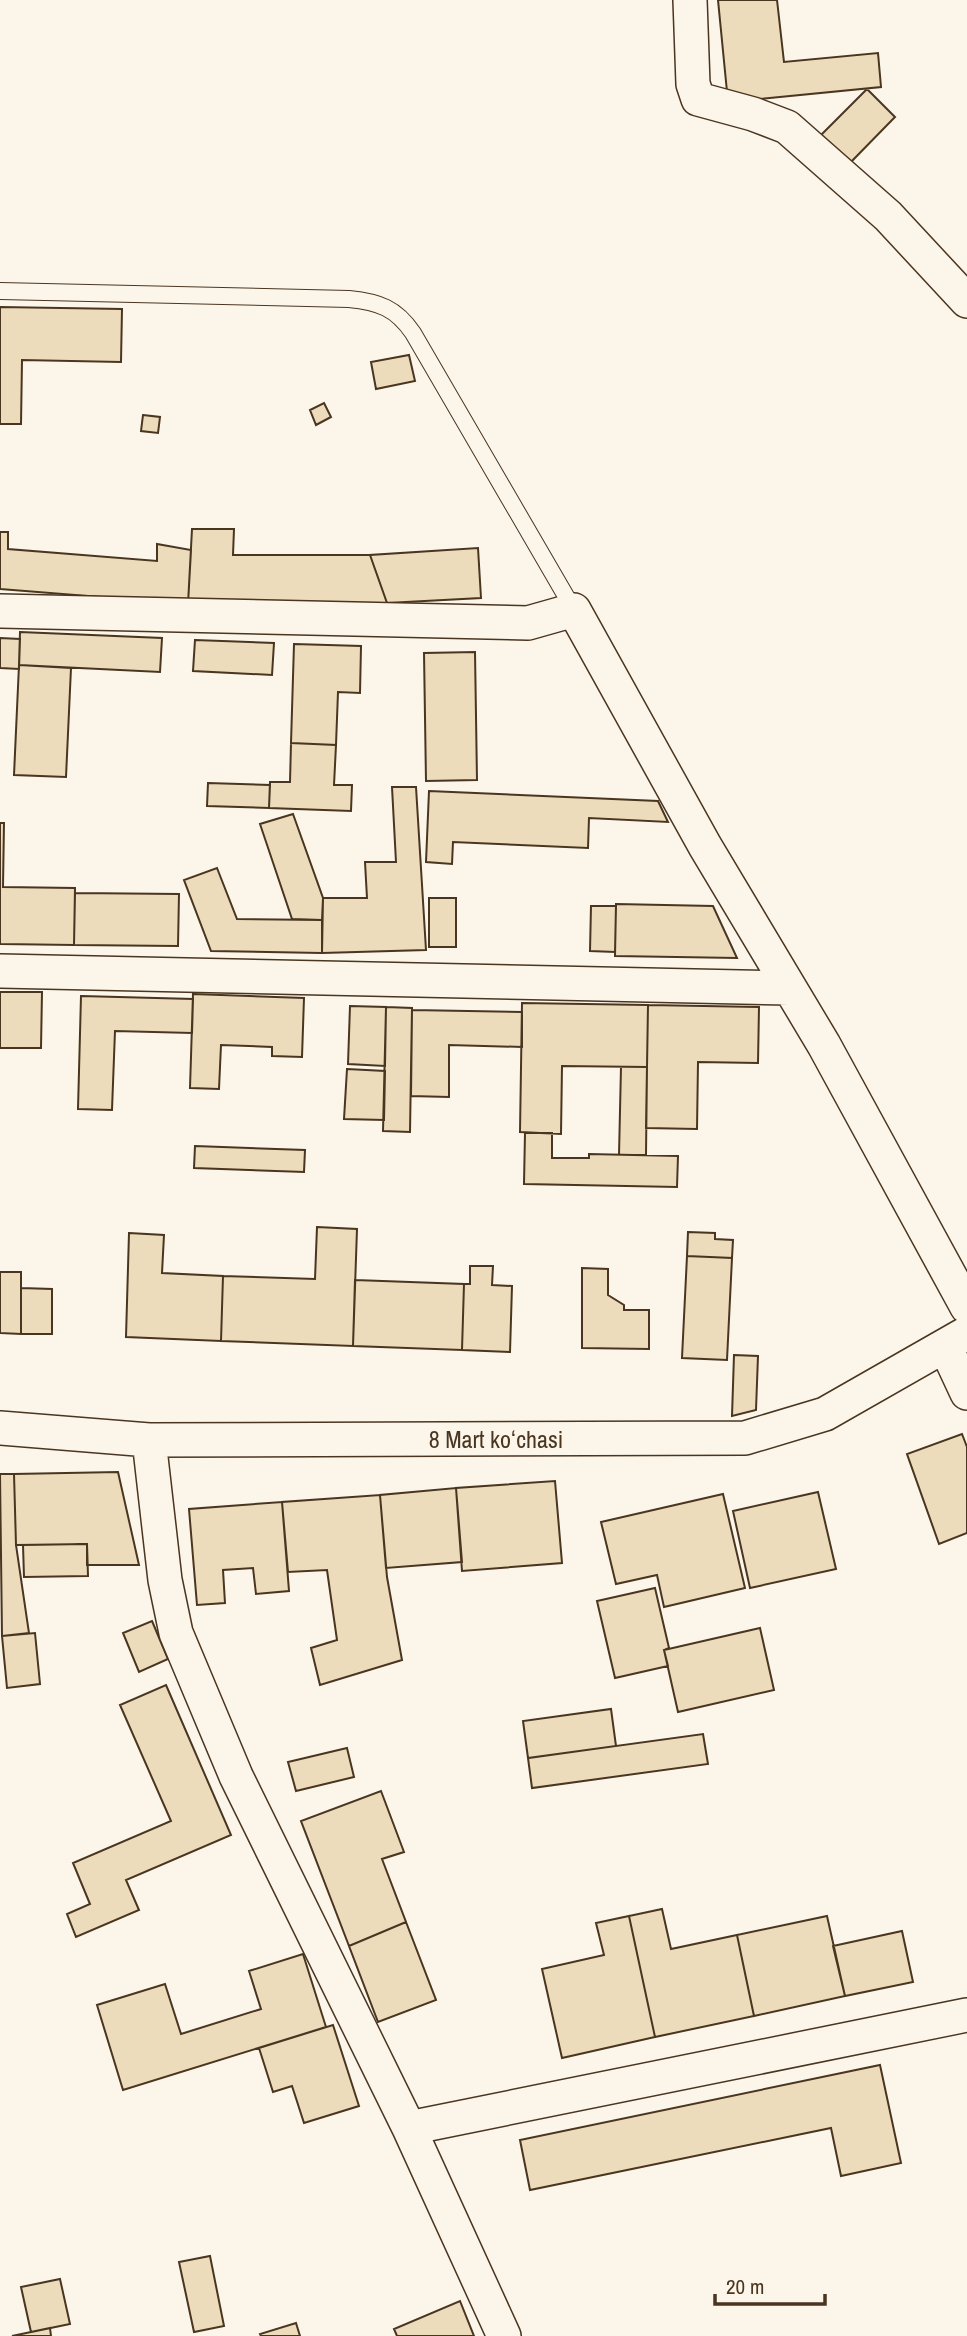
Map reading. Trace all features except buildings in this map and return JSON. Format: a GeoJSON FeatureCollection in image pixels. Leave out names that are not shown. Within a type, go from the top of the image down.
{"type":"FeatureCollection","features":[{"type":"Feature","properties":{"kind":"street"},"geometry":{"type":"LineString","coordinates":[[691,0],[693,84],[698,99],[754,114],[787,127],[888,216],[967,301]]}},
{"type":"Feature","properties":{"kind":"street"},"geometry":{"type":"LineString","coordinates":[[0,611],[528,623],[574,610],[967,1307]]}},
{"type":"Feature","properties":{"kind":"street"},"geometry":{"type":"LineString","coordinates":[[0,971],[789,988]]}},
{"type":"Feature","properties":{"kind":"street"},"geometry":{"type":"LineString","coordinates":[[956,1340],[967,1393]]}},
{"type":"Feature","properties":{"kind":"street","name":"8 Mart koʻchasi"},"geometry":{"type":"LineString","coordinates":[[0,1428],[149,1440],[745,1438],[825,1414],[956,1340]]}},
{"type":"Feature","properties":{"kind":"street"},"geometry":{"type":"LineString","coordinates":[[149,1440],[165,1580],[176,1633],[236,1776],[409,2128],[504,2336]]}},
{"type":"Feature","properties":{"kind":"street"},"geometry":{"type":"LineString","coordinates":[[409,2128],[967,2015]]}},
{"type":"Feature","properties":{"kind":"lane"},"geometry":{"type":"LineString","coordinates":[[0,291],[349,299],[390,307],[403,318],[413,333],[574,610]]}}]}
